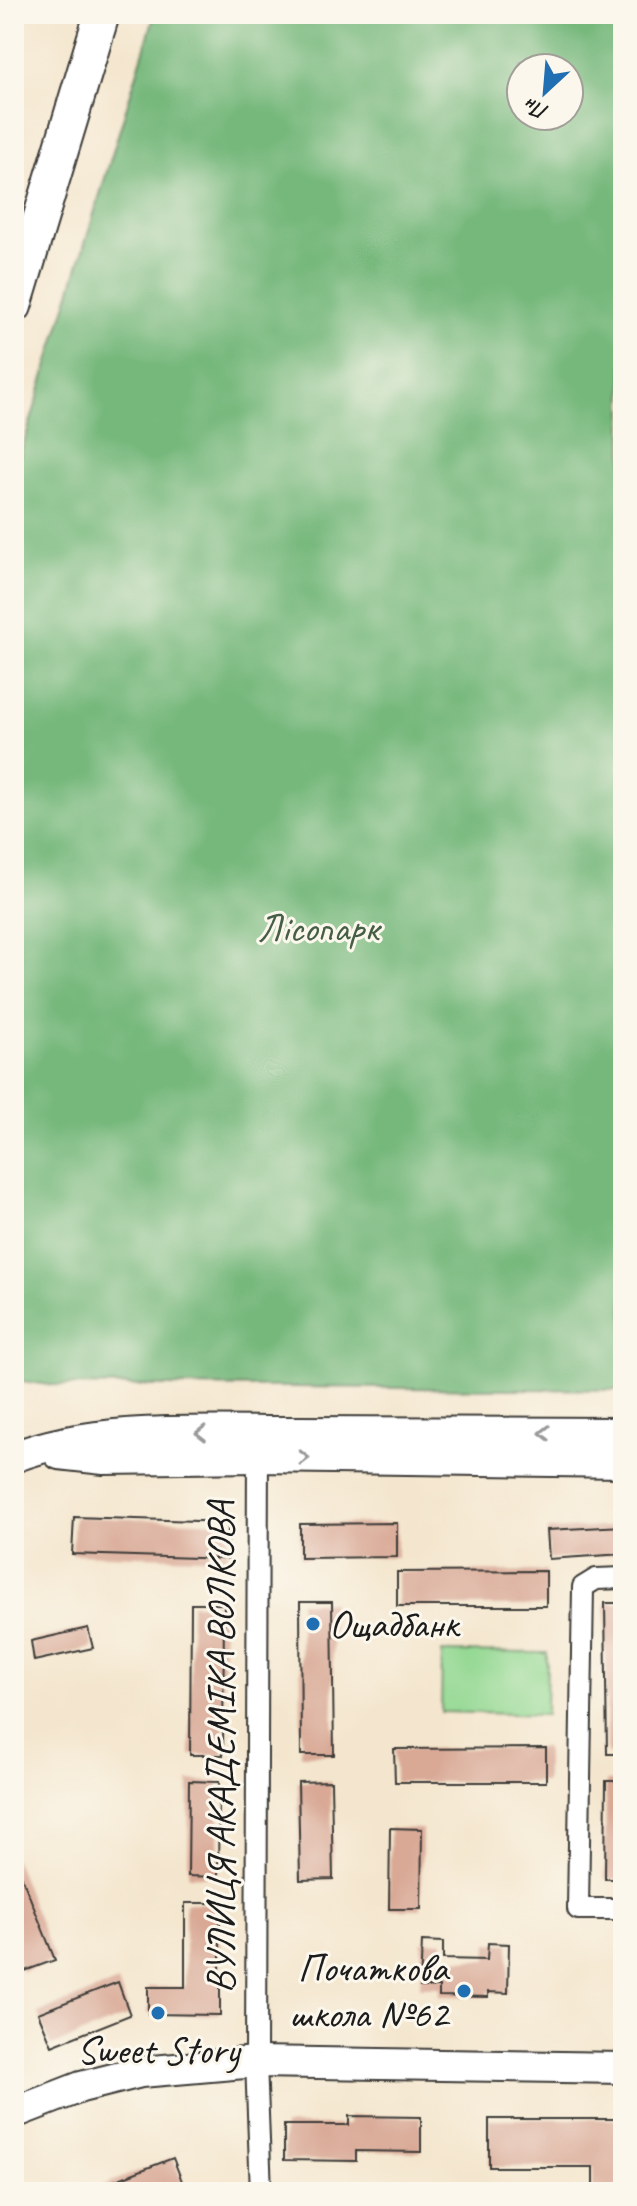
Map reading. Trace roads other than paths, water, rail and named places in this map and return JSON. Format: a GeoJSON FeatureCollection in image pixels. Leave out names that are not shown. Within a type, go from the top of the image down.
{"type":"FeatureCollection","features":[{"type":"Feature","properties":{"kind":"main road"},"geometry":{"type":"LineString","coordinates":[[14,306],[102,14]]}},
{"type":"Feature","properties":{"kind":"street"},"geometry":{"type":"LineString","coordinates":[[258,1444],[623,1433]]}},
{"type":"Feature","properties":{"kind":"street"},"geometry":{"type":"LineString","coordinates":[[19,1451],[106,1436],[623,1462]]}},
{"type":"Feature","properties":{"kind":"street","name":"ВУЛИЦЯ АКАДЕМІКА ВОЛКОВА"},"geometry":{"type":"LineString","coordinates":[[258,1444],[256,2062],[261,2192]]}},
{"type":"Feature","properties":{"kind":"street"},"geometry":{"type":"LineString","coordinates":[[623,1578],[596,1579],[583,1587],[578,1909],[623,1909]]}},
{"type":"Feature","properties":{"kind":"street"},"geometry":{"type":"LineString","coordinates":[[14,2113],[81,2087],[141,2072],[256,2062],[623,2068]]}},
{"type":"Feature","properties":{"kind":"place","name":"Ощадбанк"},"geometry":{"type":"Point","coordinates":[313,1624]}},
{"type":"Feature","properties":{"kind":"place","name":"Початкова школа №62"},"geometry":{"type":"Point","coordinates":[464,1991]}},
{"type":"Feature","properties":{"kind":"place","name":"Sweet Story"},"geometry":{"type":"Point","coordinates":[158,2013]}},
{"type":"Feature","properties":{"kind":"park label","name":"Лісопарк"},"geometry":{"type":"Point","coordinates":[318,928]}}]}
